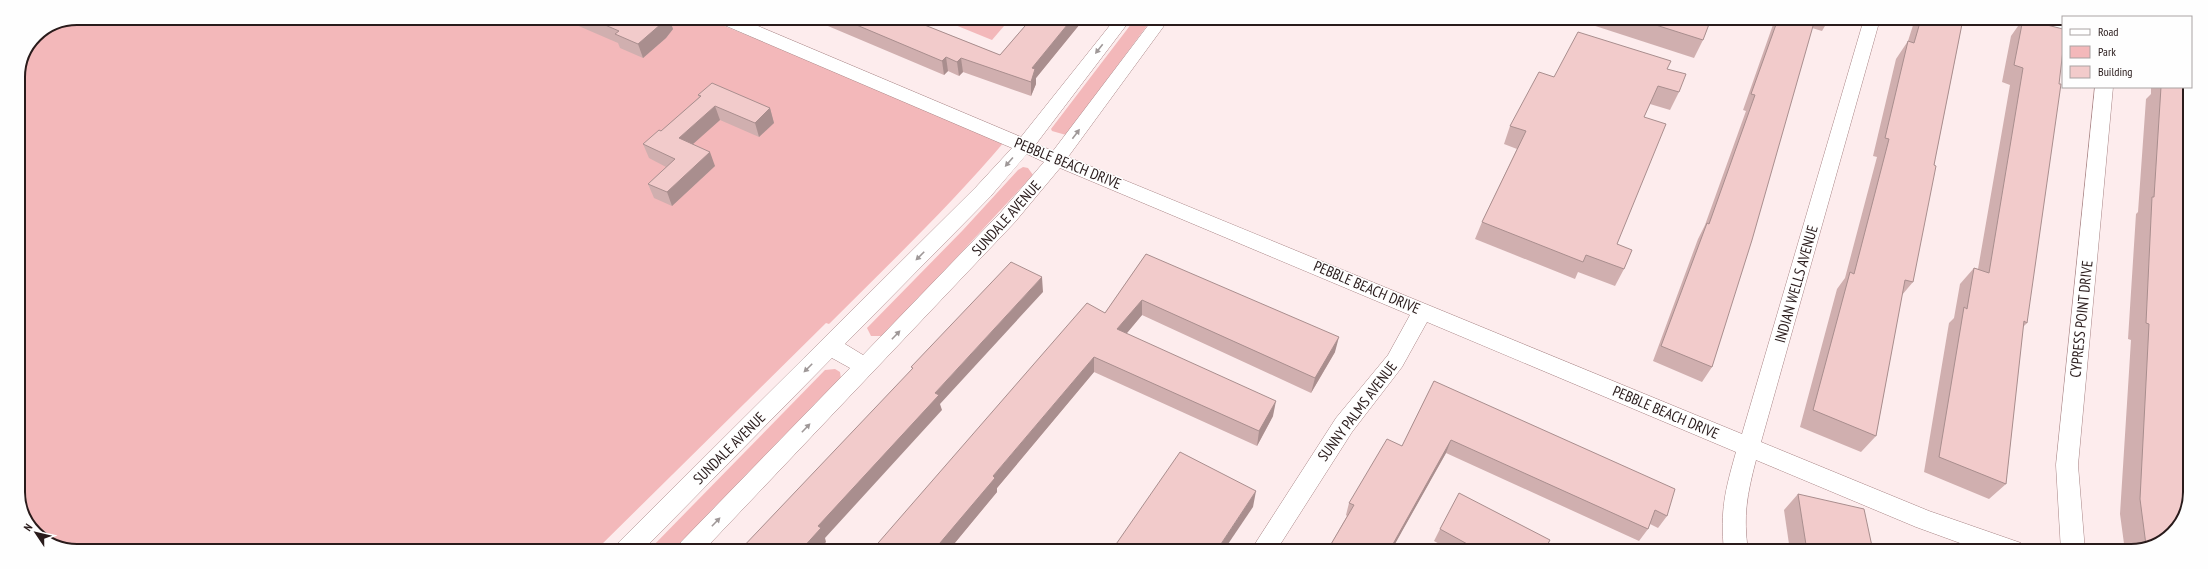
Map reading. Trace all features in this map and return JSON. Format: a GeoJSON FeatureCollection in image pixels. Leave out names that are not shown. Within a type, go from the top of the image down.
{"type":"FeatureCollection","features":[{"type":"Feature","properties":{"kind":"street","name":"PEBBLE BEACH DRIVE"},"geometry":{"type":"LineString","coordinates":[[739,25],[1024,146],[1924,520],[1994,544]]}},
{"type":"Feature","properties":{"kind":"street","name":"SUNDALE AVENUE"},"geometry":{"type":"LineString","coordinates":[[633,544],[946,230],[1024,146],[1118,25]]}},
{"type":"Feature","properties":{"kind":"street","name":"SUNDALE AVENUE"},"geometry":{"type":"LineString","coordinates":[[694,544],[997,228],[1057,159],[1158,25]]}},
{"type":"Feature","properties":{"kind":"street","name":"INDIAN WELLS AVENUE"},"geometry":{"type":"LineString","coordinates":[[1735,544],[1733,526],[1735,496],[1870,25]]}},
{"type":"Feature","properties":{"kind":"street","name":"CYPRESS POINT DRIVE"},"geometry":{"type":"LineString","coordinates":[[2072,544],[2069,514],[2067,465],[2104,88]]}},
{"type":"Feature","properties":{"kind":"street","name":"SUNNY PALMS AVENUE"},"geometry":{"type":"LineString","coordinates":[[1267,544],[1344,425],[1395,361],[1423,311]]}},
{"type":"Feature","properties":{"kind":"street"},"geometry":{"type":"LineString","coordinates":[[830,346],[865,367]]}},
{"type":"Feature","properties":{"kind":"green space"},"geometry":{"type":"Polygon","coordinates":[[[77,25],[722,25],[1005,141],[941,212],[829,324],[826,323],[602,544],[77,544],[60,541],[56,539],[56,513],[30,513],[25,495],[25,77],[29,57],[40,40],[48,34],[57,29],[77,25]]]}},
{"type":"Feature","properties":{"kind":"green space"},"geometry":{"type":"Polygon","coordinates":[[[955,25],[1005,25],[992,40],[955,25]]]}},
{"type":"Feature","properties":{"kind":"green space"},"geometry":{"type":"Polygon","coordinates":[[[1130,25],[1148,25],[1066,135],[1052,131],[1051,129],[1130,25]]]}},
{"type":"Feature","properties":{"kind":"green space"},"geometry":{"type":"Polygon","coordinates":[[[1023,167],[1028,168],[1033,175],[884,336],[871,336],[867,328],[963,230],[1018,170],[1023,167]]]}},
{"type":"Feature","properties":{"kind":"green space"},"geometry":{"type":"Polygon","coordinates":[[[835,369],[840,372],[841,379],[681,544],[655,544],[825,370],[835,369]]]}},
{"type":"Feature","properties":{"kind":"building"},"geometry":{"type":"Polygon","coordinates":[[[605,25],[660,25],[638,44],[615,34],[619,31],[605,25]]]}},
{"type":"Feature","properties":{"kind":"building"},"geometry":{"type":"Polygon","coordinates":[[[857,25],[925,25],[1000,55],[1026,25],[1067,25],[1032,68],[1035,69],[1031,82],[961,58],[957,62],[946,57],[942,61],[857,25]]]}},
{"type":"Feature","properties":{"kind":"building"},"geometry":{"type":"Polygon","coordinates":[[[1656,25],[1709,25],[1703,40],[1656,25]]]}},
{"type":"Feature","properties":{"kind":"building"},"geometry":{"type":"Polygon","coordinates":[[[1776,25],[1813,25],[1752,240],[1712,367],[1661,346],[1707,223],[1709,224],[1755,95],[1751,94],[1776,25]]]}},
{"type":"Feature","properties":{"kind":"building"},"geometry":{"type":"Polygon","coordinates":[[[1919,25],[1962,25],[1913,282],[1905,280],[1876,436],[1813,410],[1850,272],[1854,274],[1889,139],[1885,138],[1908,41],[1914,43],[1919,25]]]}},
{"type":"Feature","properties":{"kind":"building"},"geometry":{"type":"Polygon","coordinates":[[[2022,25],[2047,25],[2062,29],[2062,58],[2059,84],[2061,84],[2027,323],[2024,321],[2006,484],[1939,457],[1964,307],[1967,309],[1974,268],[1989,273],[2023,68],[2014,65],[2022,25]]]}},
{"type":"Feature","properties":{"kind":"building"},"geometry":{"type":"Polygon","coordinates":[[[1578,32],[1671,61],[1667,69],[1686,74],[1679,92],[1658,86],[1644,117],[1666,124],[1617,244],[1632,250],[1624,269],[1586,255],[1583,262],[1482,222],[1526,131],[1510,126],[1539,72],[1554,77],[1578,32]]]}},
{"type":"Feature","properties":{"kind":"building"},"geometry":{"type":"Polygon","coordinates":[[[712,83],[770,108],[755,123],[715,106],[679,138],[710,152],[667,192],[648,184],[675,159],[643,144],[659,130],[661,131],[701,96],[698,95],[712,83]]]}},
{"type":"Feature","properties":{"kind":"building"},"geometry":{"type":"Polygon","coordinates":[[[2161,88],[2183,88],[2183,492],[2179,512],[2172,524],[2157,537],[2146,542],[2140,499],[2149,324],[2146,323],[2152,197],[2154,197],[2161,88]]]}},
{"type":"Feature","properties":{"kind":"building"},"geometry":{"type":"Polygon","coordinates":[[[1146,254],[1339,337],[1315,378],[1142,300],[1117,329],[1276,401],[1259,431],[1094,357],[993,476],[995,478],[939,544],[877,544],[1087,303],[1105,313],[1146,254]]]}},
{"type":"Feature","properties":{"kind":"building"},"geometry":{"type":"Polygon","coordinates":[[[1011,262],[1042,277],[935,393],[939,395],[818,526],[821,528],[806,544],[746,544],[913,368],[911,367],[1011,262]]]}},
{"type":"Feature","properties":{"kind":"building"},"geometry":{"type":"Polygon","coordinates":[[[1434,381],[1675,489],[1667,516],[1655,510],[1648,529],[1451,440],[1393,544],[1331,544],[1354,505],[1349,503],[1387,439],[1402,446],[1434,381]]]}},
{"type":"Feature","properties":{"kind":"building"},"geometry":{"type":"Polygon","coordinates":[[[1180,452],[1256,491],[1221,544],[1116,544],[1180,452]]]}},
{"type":"Feature","properties":{"kind":"building"},"geometry":{"type":"Polygon","coordinates":[[[1459,493],[1550,540],[1548,544],[1467,544],[1440,529],[1459,493]]]}},
{"type":"Feature","properties":{"kind":"building"},"geometry":{"type":"Polygon","coordinates":[[[1798,494],[1864,509],[1872,544],[1806,544],[1798,494]]]}}]}
